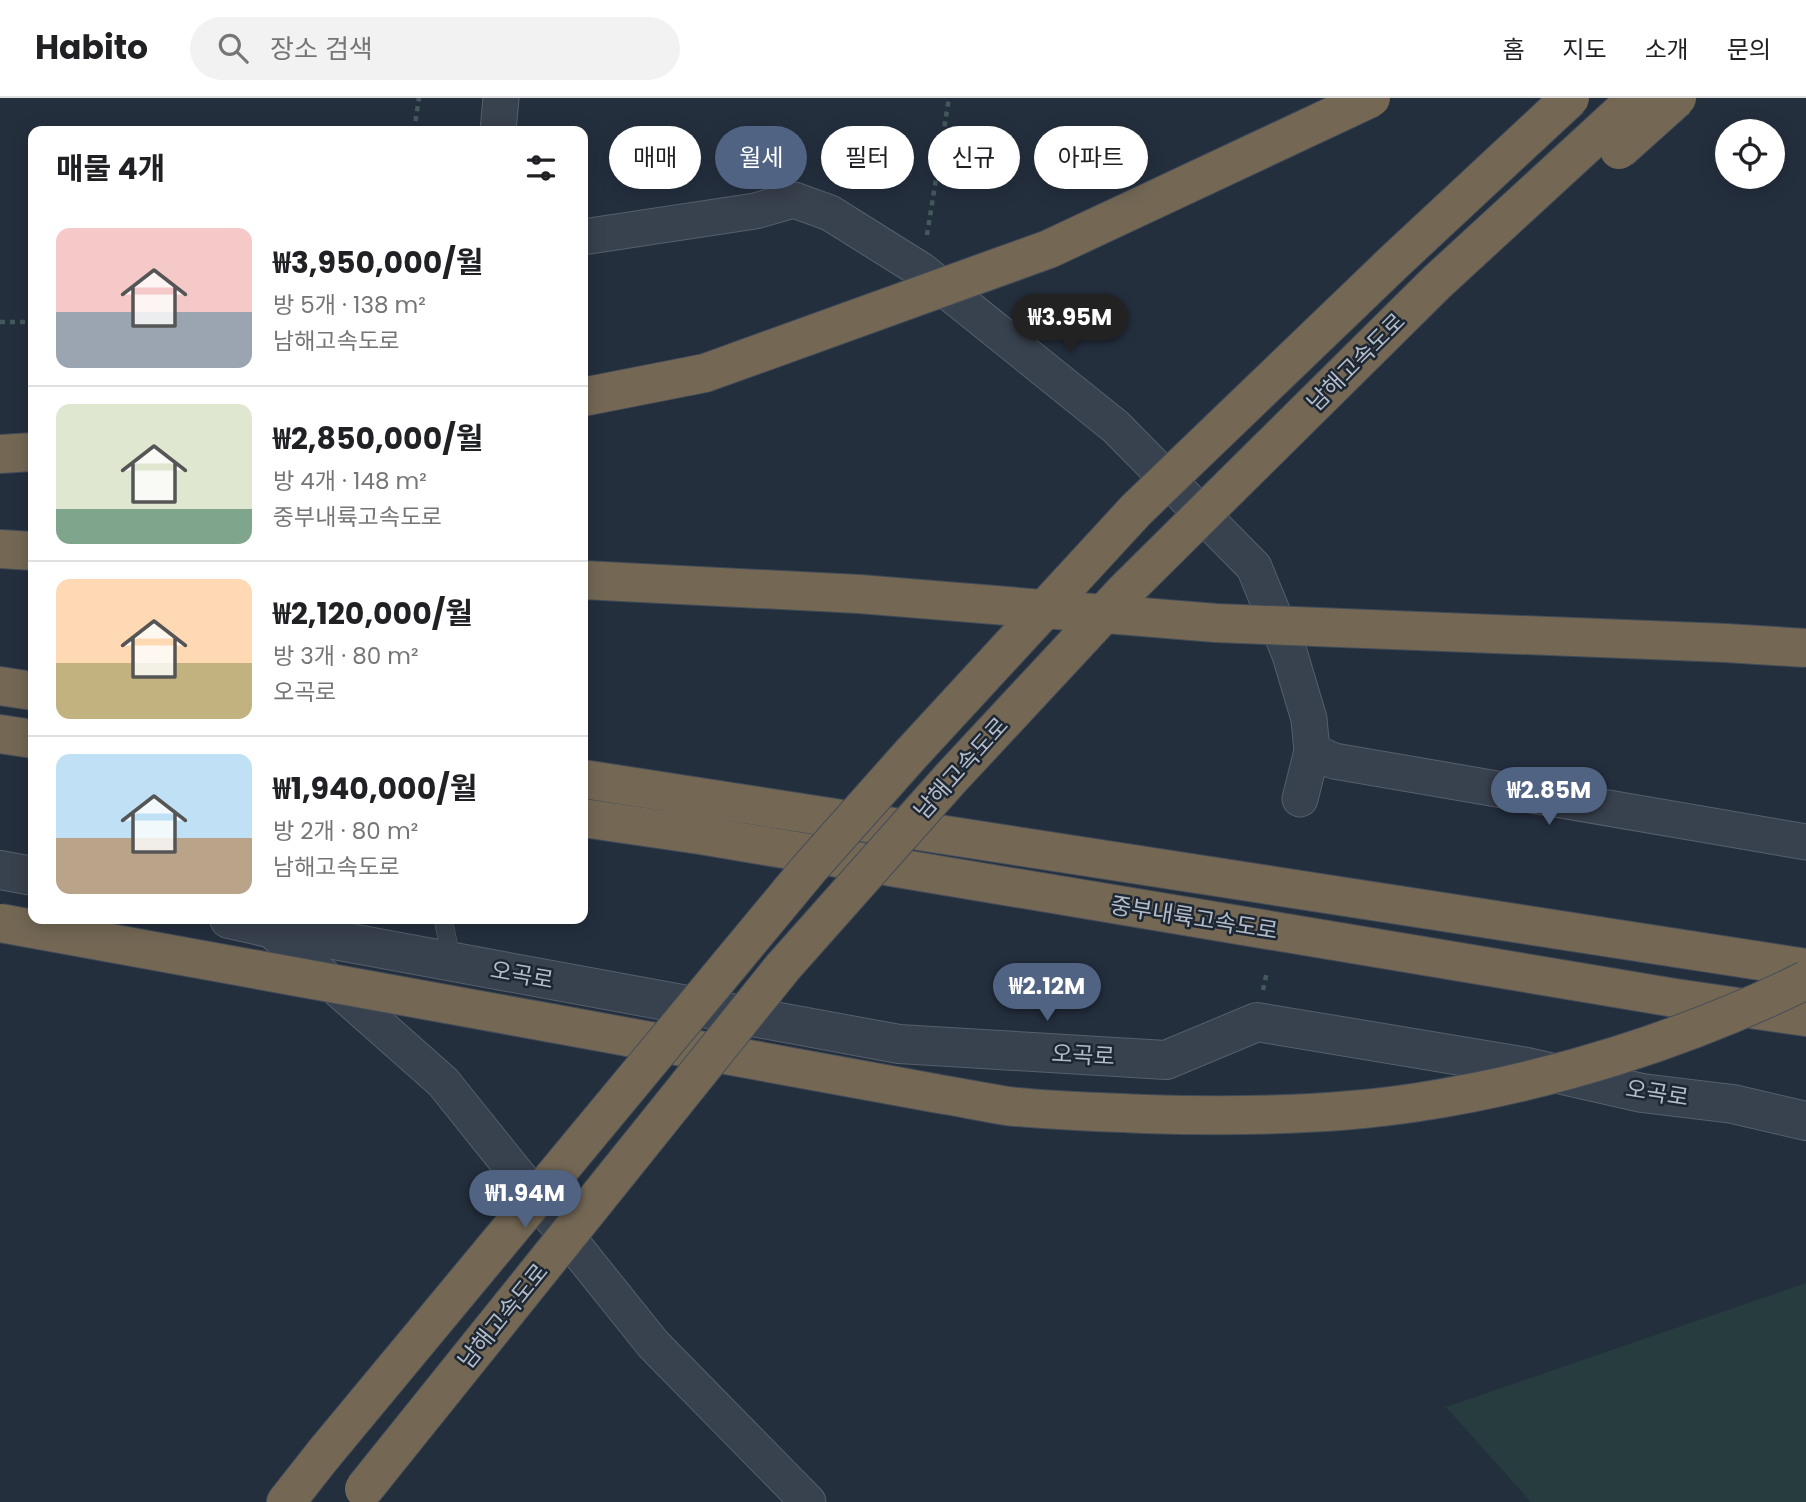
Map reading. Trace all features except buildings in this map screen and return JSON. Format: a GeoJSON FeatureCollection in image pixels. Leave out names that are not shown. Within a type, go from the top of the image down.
{"type":"FeatureCollection","features":[{"type":"Feature","properties":{"kind":"highway"},"geometry":{"type":"LineString","coordinates":[[588,396],[705,373],[1049,249],[1371,98]]}},
{"type":"Feature","properties":{"kind":"highway","name":"남해고속도로"},"geometry":{"type":"LineString","coordinates":[[286,1502],[808,870],[912,753],[1136,510],[1384,271],[1570,98]]}},
{"type":"Feature","properties":{"kind":"highway","name":"남해고속도로"},"geometry":{"type":"LineString","coordinates":[[359,1495],[783,967],[950,779],[1124,592],[1437,282],[1637,98]]}},
{"type":"Feature","properties":{"kind":"highway"},"geometry":{"type":"LineString","coordinates":[[1124,592],[1677,98]]}},
{"type":"Feature","properties":{"kind":"highway"},"geometry":{"type":"LineString","coordinates":[[0,454],[28,452]]}},
{"type":"Feature","properties":{"kind":"highway"},"geometry":{"type":"LineString","coordinates":[[0,549],[28,551]]}},
{"type":"Feature","properties":{"kind":"highway"},"geometry":{"type":"LineString","coordinates":[[588,580],[859,594],[1216,622],[1806,648]]}},
{"type":"Feature","properties":{"kind":"highway"},"geometry":{"type":"LineString","coordinates":[[0,686],[28,690]]}},
{"type":"Feature","properties":{"kind":"highway"},"geometry":{"type":"LineString","coordinates":[[0,734],[28,738]]}},
{"type":"Feature","properties":{"kind":"highway","name":"중부내륙고속도로"},"geometry":{"type":"LineString","coordinates":[[588,780],[1806,968]]}},
{"type":"Feature","properties":{"kind":"highway","name":"중부내륙고속도로"},"geometry":{"type":"LineString","coordinates":[[588,819],[1806,1017]]}},
{"type":"Feature","properties":{"kind":"highway"},"geometry":{"type":"LineString","coordinates":[[0,923],[1008,1106],[1172,1115],[1252,1115],[1348,1110],[1419,1102],[1497,1087],[1571,1070],[1666,1039],[1806,980]]}},
{"type":"Feature","properties":{"kind":"highway"},"geometry":{"type":"LineString","coordinates":[[1756,1010],[1806,1025]]}},
{"type":"Feature","properties":{"kind":"street"},"geometry":{"type":"LineString","coordinates":[[498,126],[501,98]]}},
{"type":"Feature","properties":{"kind":"street"},"geometry":{"type":"LineString","coordinates":[[588,236],[755,211],[794,200],[830,213],[921,270],[1116,427],[1254,567],[1290,655],[1309,719],[1312,751],[1300,799]]}},
{"type":"Feature","properties":{"kind":"street"},"geometry":{"type":"LineString","coordinates":[[1312,751],[1334,761],[1806,842]]}},
{"type":"Feature","properties":{"kind":"street"},"geometry":{"type":"LineString","coordinates":[[0,870],[28,875]]}},
{"type":"Feature","properties":{"kind":"street","name":"오곡로"},"geometry":{"type":"LineString","coordinates":[[252,924],[899,1044],[1166,1060],[1257,1022],[1527,1067],[1642,1093],[1733,1104],[1806,1121]]}},
{"type":"Feature","properties":{"kind":"street"},"geometry":{"type":"LineString","coordinates":[[270,928],[443,1082],[653,1344],[808,1502]]}},
{"type":"Feature","properties":{"kind":"lane"},"geometry":{"type":"LineString","coordinates":[[444,924],[452,962]]}},
{"type":"Feature","properties":{"kind":"path"},"geometry":{"type":"LineString","coordinates":[[415,126],[419,98]]}},
{"type":"Feature","properties":{"kind":"path"},"geometry":{"type":"LineString","coordinates":[[921,270],[949,98]]}},
{"type":"Feature","properties":{"kind":"path"},"geometry":{"type":"LineString","coordinates":[[0,323],[28,323]]}},
{"type":"Feature","properties":{"kind":"green space"},"geometry":{"type":"Polygon","coordinates":[[[1806,1283],[1806,1502],[1531,1502],[1446,1407],[1806,1283]]]}}]}
